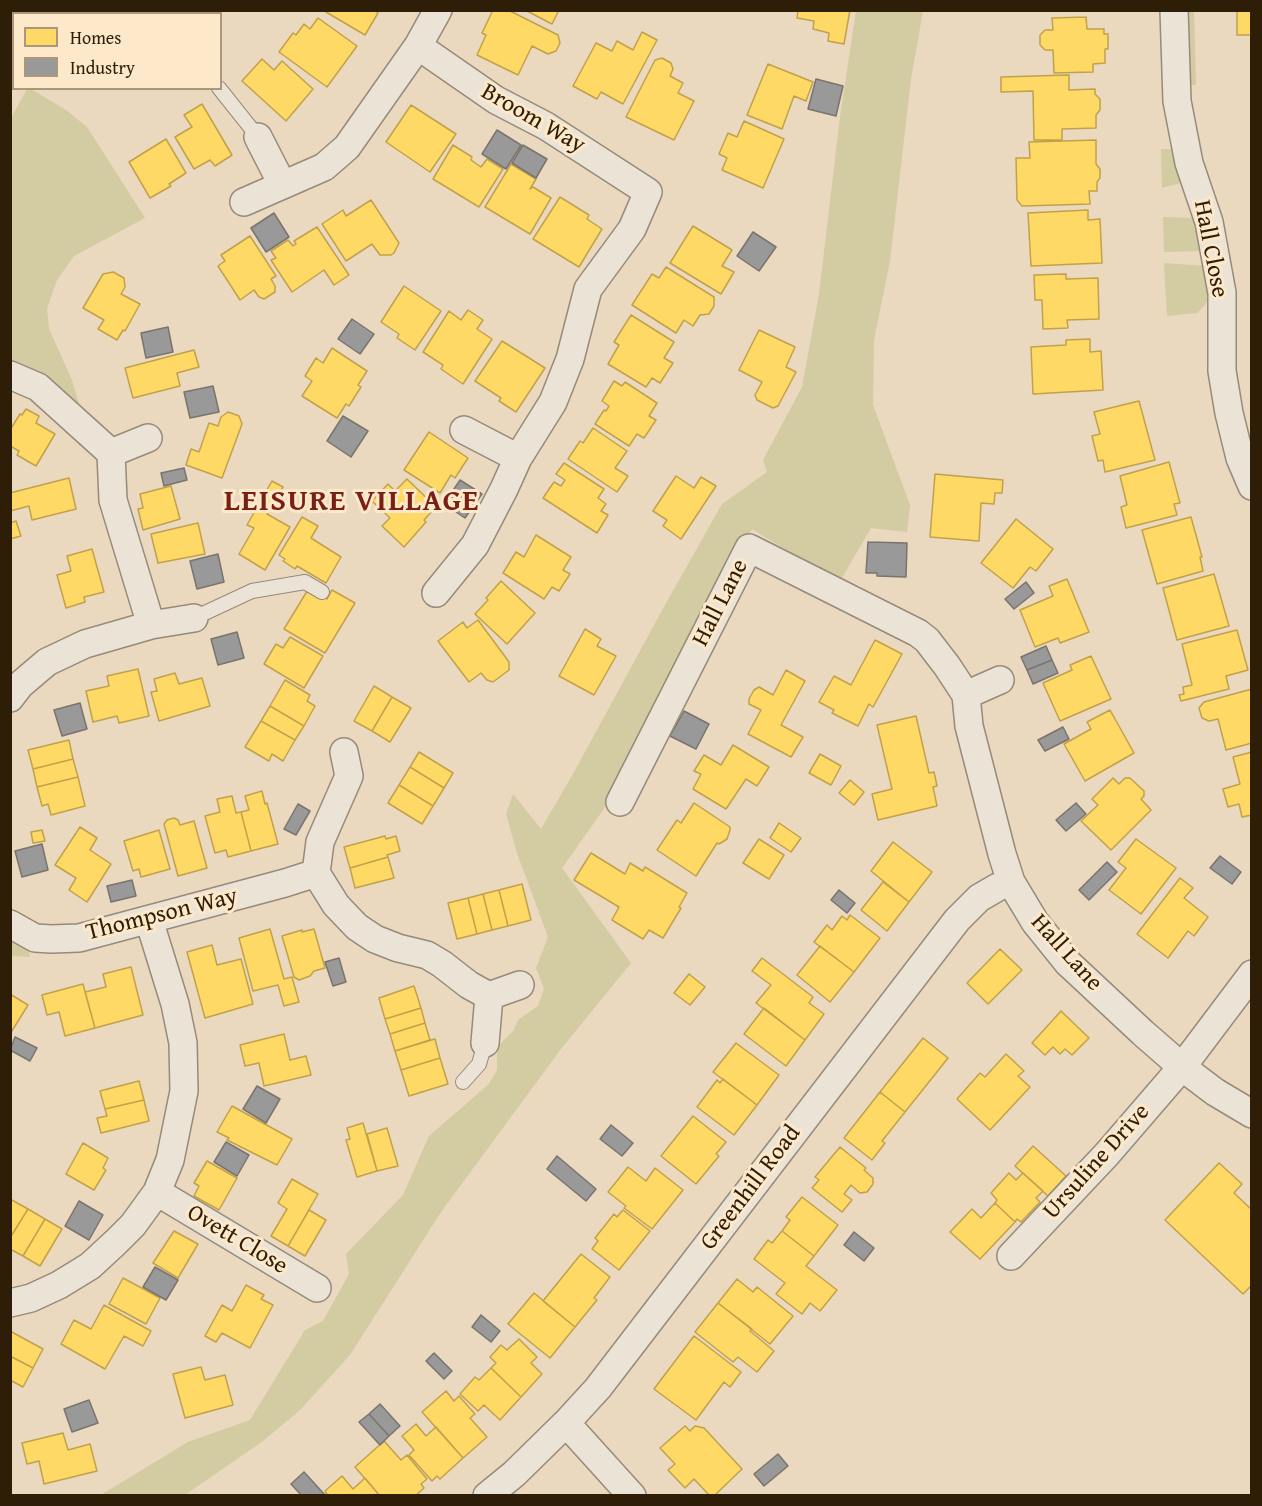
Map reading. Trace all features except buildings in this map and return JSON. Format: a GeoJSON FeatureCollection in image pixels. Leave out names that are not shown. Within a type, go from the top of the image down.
{"type":"FeatureCollection","features":[{"type":"Feature","properties":{"kind":"street"},"geometry":{"type":"LineString","coordinates":[[244,202],[324,167],[347,147],[418,46],[438,10]]}},
{"type":"Feature","properties":{"kind":"street","name":"Hall Close"},"geometry":{"type":"LineString","coordinates":[[1174,10],[1177,101],[1189,163],[1209,222],[1222,293],[1222,371],[1240,458],[1251,486]]}},
{"type":"Feature","properties":{"kind":"street","name":"Broom Way"},"geometry":{"type":"LineString","coordinates":[[418,46],[496,100],[546,126],[648,192],[632,229],[588,289],[570,359],[553,402],[518,458]]}},
{"type":"Feature","properties":{"kind":"street"},"geometry":{"type":"LineString","coordinates":[[258,137],[282,184]]}},
{"type":"Feature","properties":{"kind":"street"},"geometry":{"type":"LineString","coordinates":[[10,375],[38,387],[111,453],[113,500],[151,625]]}},
{"type":"Feature","properties":{"kind":"street"},"geometry":{"type":"LineString","coordinates":[[436,593],[475,545],[518,458],[464,430]]}},
{"type":"Feature","properties":{"kind":"street"},"geometry":{"type":"LineString","coordinates":[[111,453],[148,438]]}},
{"type":"Feature","properties":{"kind":"street","name":"Hall Lane"},"geometry":{"type":"LineString","coordinates":[[620,802],[749,548],[918,633],[927,640],[966,695],[969,726],[1002,854],[1011,882],[1035,922],[1068,963],[1182,1067],[1215,1092],[1251,1114]]}},
{"type":"Feature","properties":{"kind":"street"},"geometry":{"type":"LineString","coordinates":[[10,698],[20,685],[47,662],[85,644],[151,625],[194,618]]}},
{"type":"Feature","properties":{"kind":"street"},"geometry":{"type":"LineString","coordinates":[[966,695],[1000,680]]}},
{"type":"Feature","properties":{"kind":"street"},"geometry":{"type":"LineString","coordinates":[[344,752],[349,776],[320,842],[316,873],[336,905],[357,927],[375,939],[427,955],[469,985],[489,996],[520,985]]}},
{"type":"Feature","properties":{"kind":"street","name":"Thompson Way"},"geometry":{"type":"LineString","coordinates":[[10,924],[35,938],[80,938],[316,873]]}},
{"type":"Feature","properties":{"kind":"street","name":"Greenhill Road"},"geometry":{"type":"LineString","coordinates":[[487,1496],[514,1474],[566,1423],[615,1366],[957,920],[979,898],[1011,882]]}},
{"type":"Feature","properties":{"kind":"street"},"geometry":{"type":"LineString","coordinates":[[10,1303],[31,1298],[90,1266],[133,1225],[157,1192],[170,1160],[184,1090],[183,1043],[176,1004],[149,920]]}},
{"type":"Feature","properties":{"kind":"street"},"geometry":{"type":"LineString","coordinates":[[1182,1067],[1251,974]]}},
{"type":"Feature","properties":{"kind":"street"},"geometry":{"type":"LineString","coordinates":[[485,1043],[489,996]]}},
{"type":"Feature","properties":{"kind":"street","name":"Ursuline Drive"},"geometry":{"type":"LineString","coordinates":[[1011,1256],[1107,1154],[1182,1067]]}},
{"type":"Feature","properties":{"kind":"street","name":"Ovett Close"},"geometry":{"type":"LineString","coordinates":[[157,1192],[317,1288]]}},
{"type":"Feature","properties":{"kind":"street"},"geometry":{"type":"LineString","coordinates":[[566,1423],[632,1496]]}},
{"type":"Feature","properties":{"kind":"lane"},"geometry":{"type":"LineString","coordinates":[[221,90],[258,137]]}},
{"type":"Feature","properties":{"kind":"lane"},"geometry":{"type":"LineString","coordinates":[[194,618],[252,591],[305,582],[322,592]]}},
{"type":"Feature","properties":{"kind":"lane"},"geometry":{"type":"LineString","coordinates":[[463,1082],[478,1064],[485,1043]]}},
{"type":"Feature","properties":{"kind":"shaded area"},"geometry":{"type":"Polygon","coordinates":[[[856,11],[923,11],[911,79],[890,261],[874,340],[873,405],[910,505],[907,532],[871,528],[839,583],[752,529],[613,796],[562,868],[631,963],[561,1049],[441,1212],[350,1355],[300,1410],[263,1441],[185,1495],[99,1496],[188,1442],[250,1420],[305,1330],[323,1321],[349,1274],[346,1254],[403,1195],[429,1136],[489,1084],[497,1070],[497,1047],[514,1030],[518,1020],[538,1006],[544,989],[536,968],[548,937],[517,853],[506,814],[513,794],[541,829],[722,504],[767,472],[763,460],[802,387],[819,294],[840,117],[856,11]]]}},
{"type":"Feature","properties":{"kind":"shaded area"},"geometry":{"type":"Polygon","coordinates":[[[1185,11],[1194,11],[1196,85],[1187,85],[1185,11]]]}},
{"type":"Feature","properties":{"kind":"shaded area"},"geometry":{"type":"Polygon","coordinates":[[[26,90],[33,90],[66,110],[87,127],[145,218],[74,256],[57,280],[47,309],[49,329],[72,380],[81,411],[11,366],[10,120],[26,90]]]}},
{"type":"Feature","properties":{"kind":"shaded area"},"geometry":{"type":"Polygon","coordinates":[[[1161,149],[1175,149],[1184,182],[1162,188],[1161,149]]]}},
{"type":"Feature","properties":{"kind":"shaded area"},"geometry":{"type":"Polygon","coordinates":[[[1163,217],[1196,218],[1204,251],[1164,252],[1163,217]]]}},
{"type":"Feature","properties":{"kind":"shaded area"},"geometry":{"type":"Polygon","coordinates":[[[1164,263],[1206,266],[1210,293],[1205,305],[1197,313],[1167,316],[1164,263]]]}},
{"type":"Feature","properties":{"kind":"shaded area"},"geometry":{"type":"Polygon","coordinates":[[[10,936],[28,949],[30,957],[11,956],[10,936]]]}},
{"type":"Feature","properties":{"kind":"district","name":"LEISURE VILLAGE"},"geometry":{"type":"Point","coordinates":[352,502]}}]}
